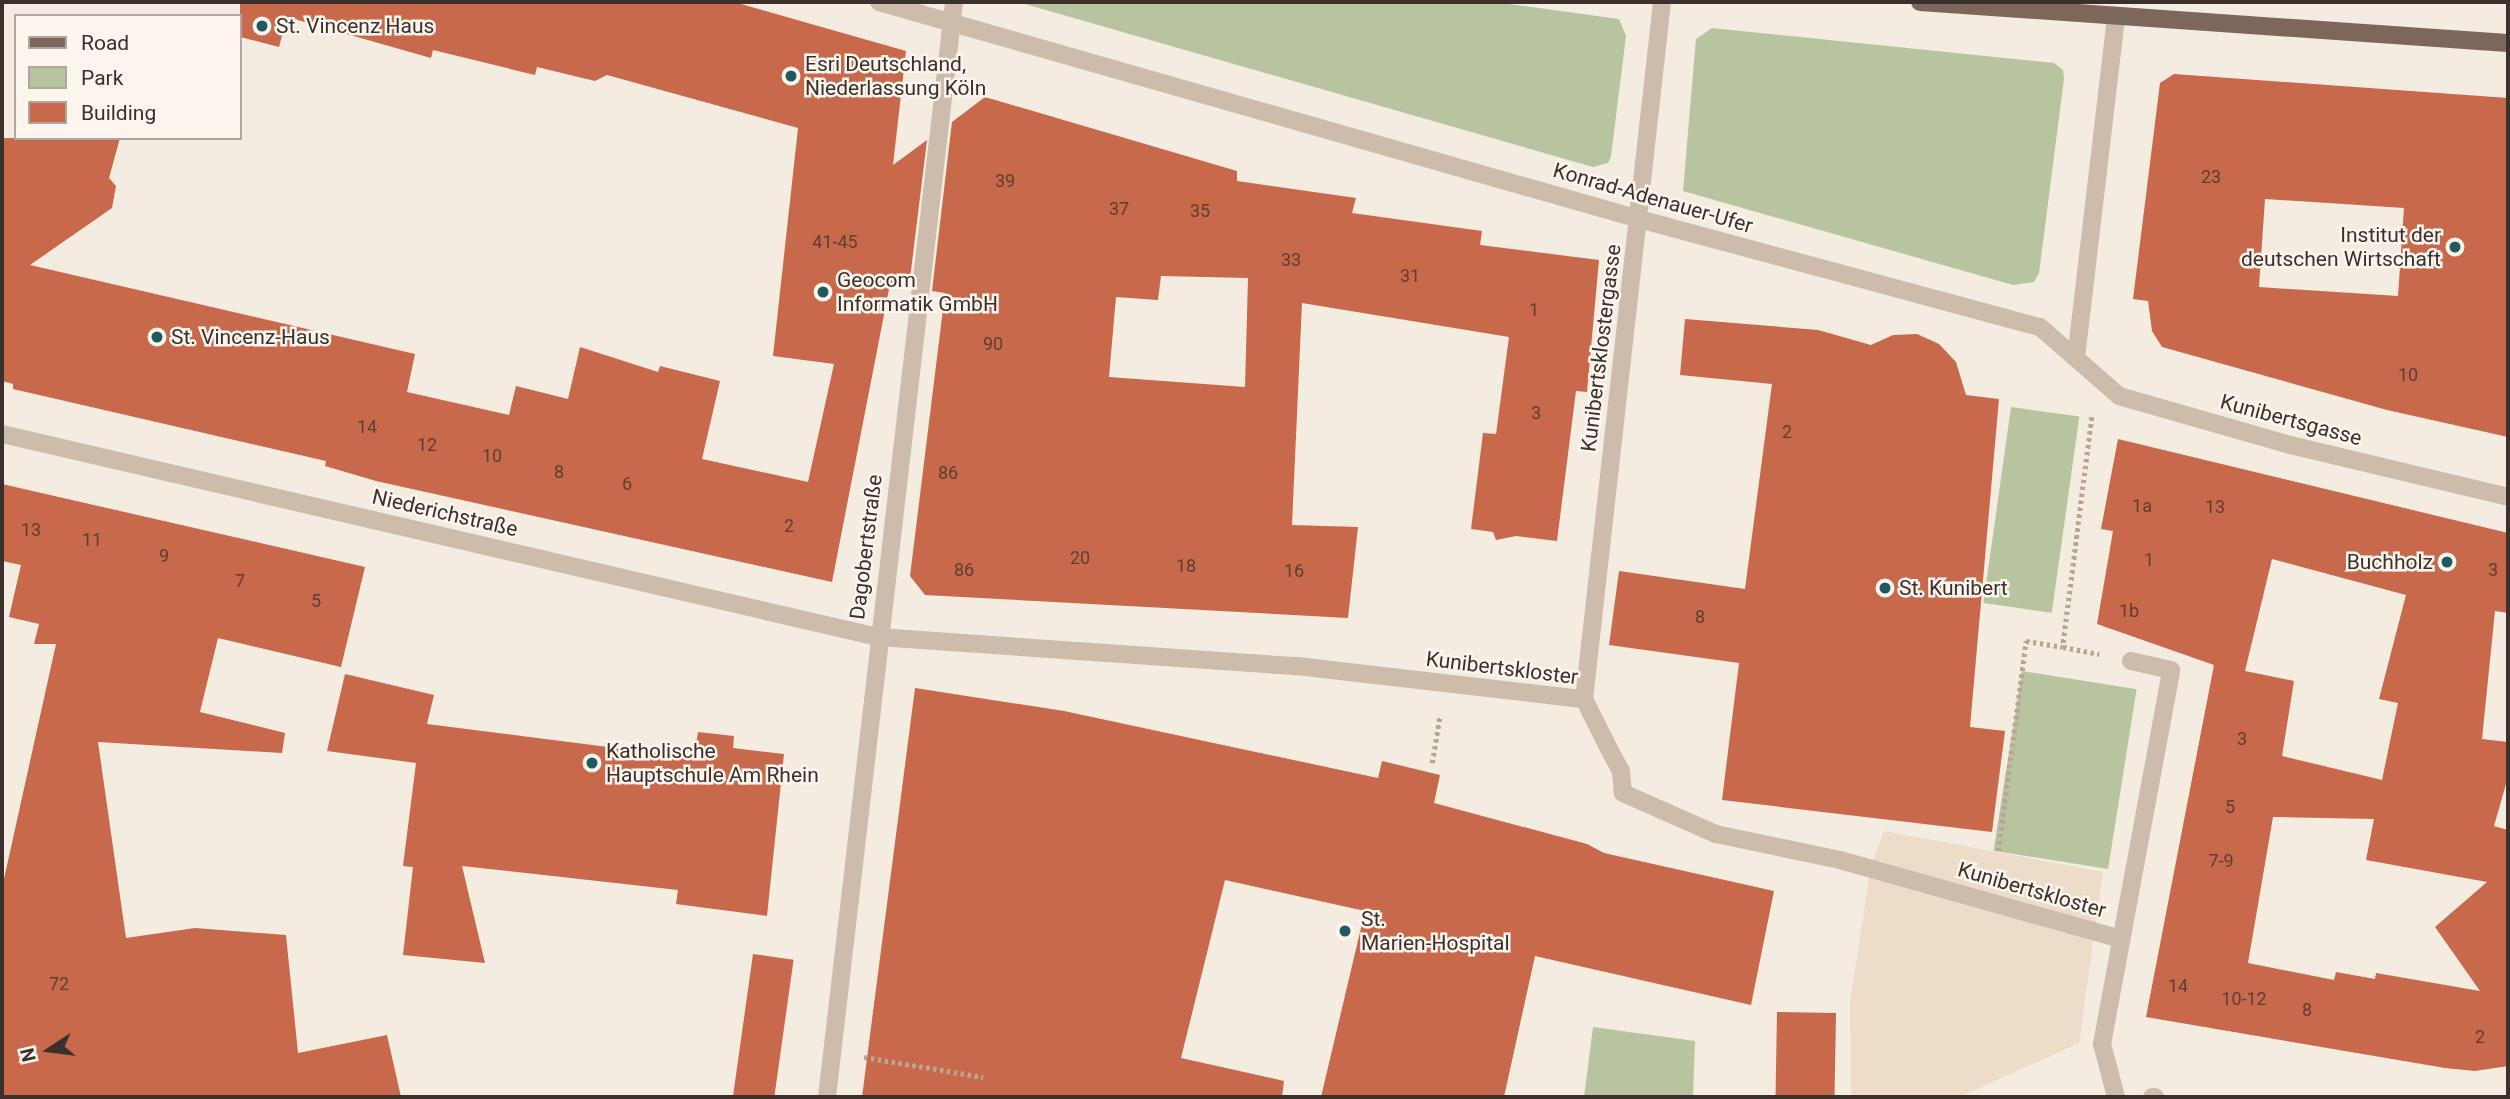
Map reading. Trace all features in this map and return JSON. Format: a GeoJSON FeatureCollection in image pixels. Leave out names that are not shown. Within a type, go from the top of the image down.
{"type":"FeatureCollection","features":[{"type":"Feature","properties":{"kind":"main road"},"geometry":{"type":"LineString","coordinates":[[1920,2],[2508,43]]}},
{"type":"Feature","properties":{"kind":"street","name":"Konrad-Adenauer-Ufer"},"geometry":{"type":"LineString","coordinates":[[879,2],[1639,219],[2040,327],[2076,358]]}},
{"type":"Feature","properties":{"kind":"street","name":"Dagobertstraße"},"geometry":{"type":"LineString","coordinates":[[827,1097],[878,637],[954,2]]}},
{"type":"Feature","properties":{"kind":"street","name":"Kunibertsklostergasse"},"geometry":{"type":"LineString","coordinates":[[1584,699],[1662,2]]}},
{"type":"Feature","properties":{"kind":"street"},"geometry":{"type":"LineString","coordinates":[[2076,358],[2116,17]]}},
{"type":"Feature","properties":{"kind":"street","name":"Kunibertsgasse"},"geometry":{"type":"LineString","coordinates":[[2076,358],[2119,396],[2286,444],[2508,497]]}},
{"type":"Feature","properties":{"kind":"street","name":"Niederichstraße"},"geometry":{"type":"LineString","coordinates":[[2,434],[878,637]]}},
{"type":"Feature","properties":{"kind":"street","name":"Kunibertskloster"},"geometry":{"type":"LineString","coordinates":[[878,637],[1297,666],[1584,699],[1621,771],[1623,793],[1716,834],[1840,860],[2121,939]]}},
{"type":"Feature","properties":{"kind":"street","name":"Kunibertskloster"},"geometry":{"type":"LineString","coordinates":[[2116,1097],[2102,1044],[2171,670],[2132,661]]}},
{"type":"Feature","properties":{"kind":"path"},"geometry":{"type":"LineString","coordinates":[[2063,647],[2088,435],[2101,379]]}},
{"type":"Feature","properties":{"kind":"path","name":"Kunibertskloster"},"geometry":{"type":"LineString","coordinates":[[1998,851],[2026,641],[2132,661]]}},
{"type":"Feature","properties":{"kind":"path"},"geometry":{"type":"LineString","coordinates":[[1432,763],[1436,737]]}},
{"type":"Feature","properties":{"kind":"path"},"geometry":{"type":"LineString","coordinates":[[832,1051],[983,1077]]}},
{"type":"Feature","properties":{"kind":"green space"},"geometry":{"type":"Polygon","coordinates":[[[1018,2],[1494,2],[1619,19],[1626,36],[1611,156],[1608,163],[1593,167],[1018,2]]]}},
{"type":"Feature","properties":{"kind":"green space"},"geometry":{"type":"Polygon","coordinates":[[[1712,28],[2054,63],[2063,70],[2039,273],[2034,282],[2013,285],[1683,191],[1696,39],[1712,28]]]}},
{"type":"Feature","properties":{"kind":"green space"},"geometry":{"type":"Polygon","coordinates":[[[2011,407],[2079,417],[2052,613],[1983,603],[2011,407]]]}},
{"type":"Feature","properties":{"kind":"green space"},"geometry":{"type":"Polygon","coordinates":[[[2022,671],[2137,689],[2108,869],[1994,851],[2022,671]]]}},
{"type":"Feature","properties":{"kind":"green space"},"geometry":{"type":"Polygon","coordinates":[[[1593,1027],[1695,1041],[1693,1097],[1584,1097],[1593,1027]]]}},
{"type":"Feature","properties":{"kind":"shaded area"},"geometry":{"type":"Polygon","coordinates":[[[1884,831],[2103,872],[2079,1043],[1959,1097],[1851,1097],[1850,1002],[1871,866],[1884,831]]]}},
{"type":"Feature","properties":{"kind":"building"},"geometry":{"type":"Polygon","coordinates":[[[240,2],[734,2],[906,51],[893,165],[927,140],[909,287],[890,284],[832,582],[376,481],[325,466],[326,461],[13,389],[13,384],[2,381],[2,138],[119,140],[109,178],[116,186],[112,208],[30,265],[415,354],[407,392],[509,415],[516,386],[568,399],[580,347],[658,372],[660,366],[720,381],[702,459],[808,482],[834,364],[773,356],[798,128],[607,75],[595,81],[537,67],[535,75],[433,50],[431,58],[287,17],[279,47],[242,38],[240,2]]]}},
{"type":"Feature","properties":{"kind":"building","name":"Institut der deutschen Wirtschaft"},"geometry":{"type":"Polygon","coordinates":[[[2174,74],[2508,98],[2508,437],[2387,410],[2162,347],[2152,331],[2148,301],[2133,299],[2160,83],[2174,74]],[[2265,199],[2259,287],[2398,296],[2404,208],[2265,199]]]}},
{"type":"Feature","properties":{"kind":"building"},"geometry":{"type":"Polygon","coordinates":[[[985,97],[1237,171],[1237,181],[1356,198],[1352,213],[1482,231],[1480,245],[1599,260],[1587,392],[1576,391],[1557,541],[1516,536],[1496,540],[1493,532],[1471,529],[1483,433],[1496,434],[1509,337],[1302,303],[1292,525],[1358,527],[1348,618],[925,595],[910,576],[945,293],[932,291],[952,122],[985,97]],[[1161,276],[1158,300],[1116,297],[1109,377],[1245,387],[1248,278],[1161,276]]]}},
{"type":"Feature","properties":{"kind":"building","name":"St. Kunibert"},"geometry":{"type":"Polygon","coordinates":[[[1685,319],[1818,330],[1871,345],[1893,335],[1917,334],[1939,344],[1956,362],[1966,395],[1999,399],[1970,727],[2005,731],[1992,832],[1722,800],[1739,663],[1609,645],[1619,571],[1745,589],[1772,384],[1680,375],[1685,319]]]}},
{"type":"Feature","properties":{"kind":"building"},"geometry":{"type":"Polygon","coordinates":[[[2118,439],[2508,533],[2508,613],[2495,611],[2482,739],[2508,742],[2508,777],[2494,826],[2508,830],[2508,1066],[2475,1071],[2445,1068],[2146,1017],[2214,665],[2097,624],[2113,531],[2101,529],[2118,439]],[[2272,559],[2245,671],[2294,681],[2282,756],[2382,780],[2398,703],[2379,699],[2406,595],[2272,559]],[[2273,817],[2248,963],[2334,980],[2336,972],[2375,979],[2376,973],[2480,991],[2435,927],[2487,882],[2366,860],[2374,819],[2273,817]]]}},
{"type":"Feature","properties":{"kind":"building"},"geometry":{"type":"Polygon","coordinates":[[[2,484],[365,567],[341,667],[218,638],[200,712],[285,733],[282,753],[98,742],[126,938],[195,928],[286,935],[298,1053],[387,1035],[401,1097],[2,1097],[2,888],[56,644],[34,644],[39,624],[9,617],[21,565],[2,561],[2,484]]]}},
{"type":"Feature","properties":{"kind":"building"},"geometry":{"type":"Polygon","coordinates":[[[345,674],[434,695],[427,724],[694,758],[698,732],[734,736],[733,748],[784,754],[767,916],[676,904],[678,890],[462,866],[485,963],[403,955],[413,867],[403,866],[416,763],[327,751],[345,674]]]}},
{"type":"Feature","properties":{"kind":"building","name":"St. Marien-Hospital"},"geometry":{"type":"Polygon","coordinates":[[[915,688],[1064,711],[1378,778],[1382,761],[1440,775],[1434,803],[1587,844],[1604,853],[1774,891],[1751,1005],[1535,956],[1504,1097],[1321,1097],[1365,911],[1225,880],[1181,1058],[1284,1081],[1282,1097],[862,1097],[915,688]]]}},
{"type":"Feature","properties":{"kind":"building"},"geometry":{"type":"Polygon","coordinates":[[[753,954],[794,960],[774,1097],[733,1097],[753,954]]]}},
{"type":"Feature","properties":{"kind":"building"},"geometry":{"type":"Polygon","coordinates":[[[1777,1012],[1836,1013],[1835,1097],[1776,1097],[1777,1012]]]}},
{"type":"Feature","properties":{"kind":"place","name":"St. Vincenz Haus"},"geometry":{"type":"Point","coordinates":[262,26]}},
{"type":"Feature","properties":{"kind":"place","name":"Esri Deutschland, Niederlassung Köln"},"geometry":{"type":"Point","coordinates":[791,76]}},
{"type":"Feature","properties":{"kind":"place","name":"Institut der deutschen Wirtschaft"},"geometry":{"type":"Point","coordinates":[2455,247]}},
{"type":"Feature","properties":{"kind":"place","name":"Geocom Informatik GmbH"},"geometry":{"type":"Point","coordinates":[823,292]}},
{"type":"Feature","properties":{"kind":"place","name":"St. Vincenz-Haus"},"geometry":{"type":"Point","coordinates":[157,337]}},
{"type":"Feature","properties":{"kind":"place","name":"Buchholz"},"geometry":{"type":"Point","coordinates":[2447,562]}},
{"type":"Feature","properties":{"kind":"place","name":"St. Kunibert"},"geometry":{"type":"Point","coordinates":[1885,588]}},
{"type":"Feature","properties":{"kind":"place","name":"Katholische Hauptschule Am Rhein"},"geometry":{"type":"Point","coordinates":[592,763]}},
{"type":"Feature","properties":{"kind":"place","name":"St. Marien-Hospital"},"geometry":{"type":"Point","coordinates":[1345,931]}}]}
